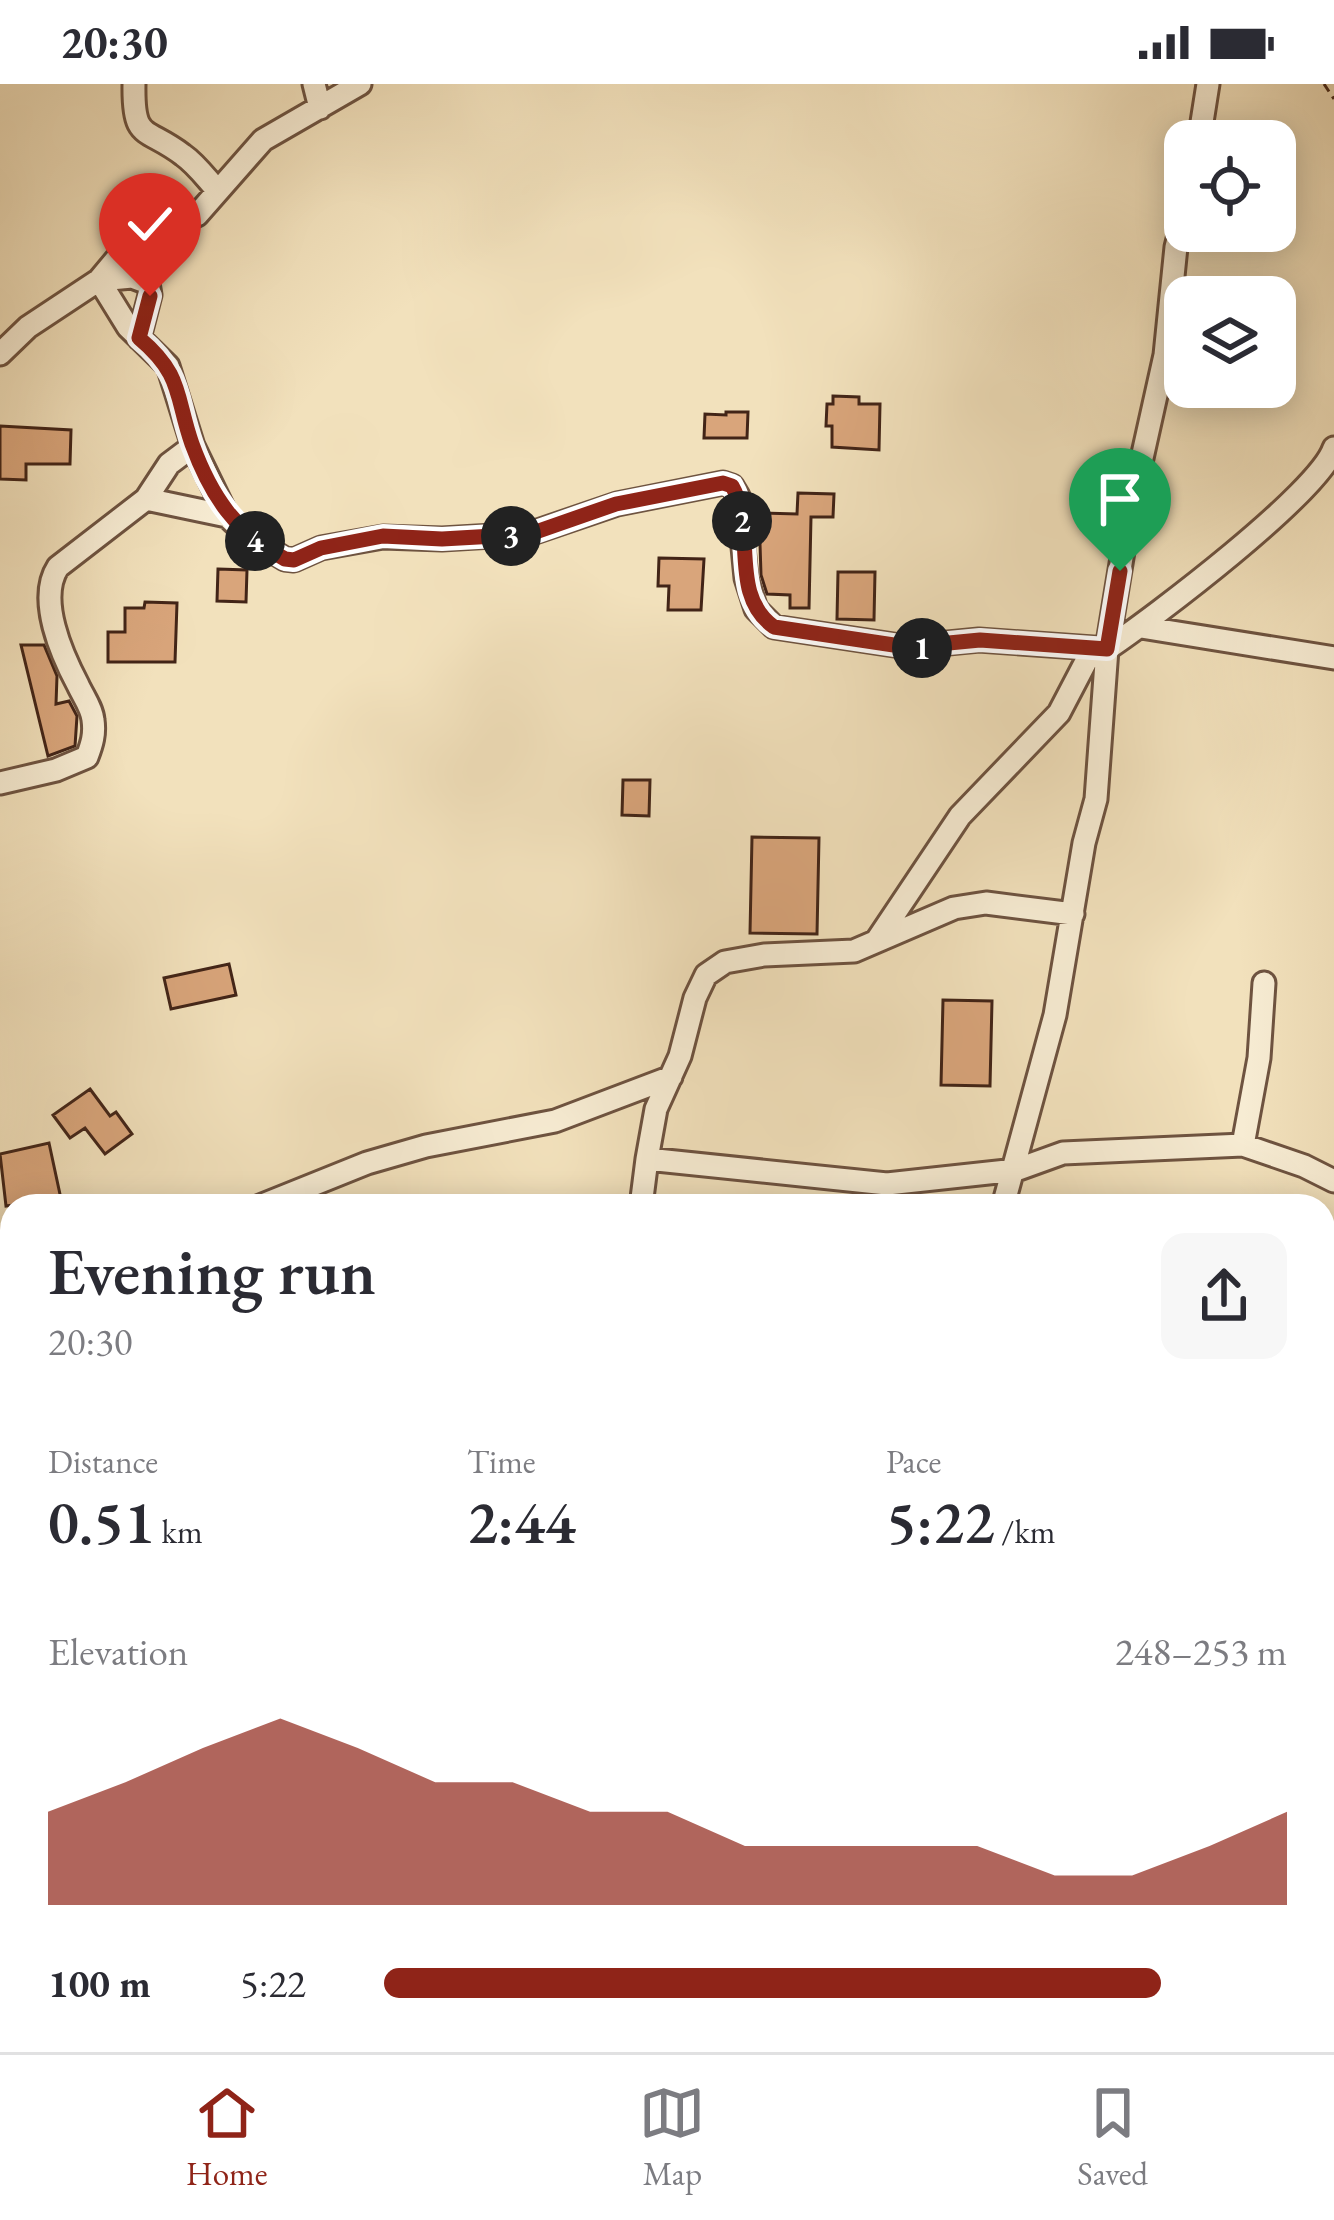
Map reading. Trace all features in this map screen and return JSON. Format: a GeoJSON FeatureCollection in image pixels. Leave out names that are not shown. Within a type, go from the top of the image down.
{"type":"FeatureCollection","features":[{"type":"Feature","properties":{"kind":"street"},"geometry":{"type":"LineString","coordinates":[[134,84],[133,113],[146,135],[183,154],[217,190]]}},
{"type":"Feature","properties":{"kind":"street"},"geometry":{"type":"LineString","coordinates":[[314,84],[320,109]]}},
{"type":"Feature","properties":{"kind":"street"},"geometry":{"type":"LineString","coordinates":[[0,354],[28,327],[99,280],[134,238],[197,215],[263,140],[360,84]]}},
{"type":"Feature","properties":{"kind":"street"},"geometry":{"type":"LineString","coordinates":[[1202,120],[1208,84]]}},
{"type":"Feature","properties":{"kind":"street"},"geometry":{"type":"LineString","coordinates":[[1008,1194],[1055,1015],[1096,799],[1100,649],[1165,355],[1176,252]]}},
{"type":"Feature","properties":{"kind":"street"},"geometry":{"type":"LineString","coordinates":[[99,280],[132,278],[148,283],[150,296],[139,338]]}},
{"type":"Feature","properties":{"kind":"street"},"geometry":{"type":"LineString","coordinates":[[99,280],[139,338],[169,366],[193,446],[227,516],[249,537],[294,560],[321,548],[383,536],[428,540],[530,534],[616,504],[723,483],[732,486],[740,505],[751,596],[764,620],[774,627],[907,647],[980,640],[1100,649]]}},
{"type":"Feature","properties":{"kind":"street"},"geometry":{"type":"LineString","coordinates":[[0,783],[56,770],[86,757],[94,740],[93,714],[59,641],[50,599],[52,575],[146,499],[169,464],[193,446]]}},
{"type":"Feature","properties":{"kind":"street"},"geometry":{"type":"LineString","coordinates":[[877,941],[960,816],[1059,713],[1100,649],[1141,627],[1228,558],[1318,475],[1334,448]]}},
{"type":"Feature","properties":{"kind":"street"},"geometry":{"type":"LineString","coordinates":[[146,499],[227,516]]}},
{"type":"Feature","properties":{"kind":"street"},"geometry":{"type":"LineString","coordinates":[[1141,627],[1334,658]]}},
{"type":"Feature","properties":{"kind":"street"},"geometry":{"type":"LineString","coordinates":[[642,1194],[656,1109],[695,998],[706,975],[724,962],[764,955],[836,954],[954,908],[986,903],[1072,914]]}},
{"type":"Feature","properties":{"kind":"street"},"geometry":{"type":"LineString","coordinates":[[1243,1145],[1259,1058],[1264,983]]}},
{"type":"Feature","properties":{"kind":"street"},"geometry":{"type":"LineString","coordinates":[[290,1194],[426,1146],[555,1121],[670,1077]]}},
{"type":"Feature","properties":{"kind":"street"},"geometry":{"type":"LineString","coordinates":[[646,1159],[887,1184],[1016,1170],[1064,1153],[1243,1145],[1334,1181]]}},
{"type":"Feature","properties":{"kind":"path"},"geometry":{"type":"LineString","coordinates":[[1324,84],[1334,99]]}},
{"type":"Feature","properties":{"kind":"building"},"geometry":{"type":"Polygon","coordinates":[[[833,396],[880,404],[879,450],[832,447],[832,426],[826,426],[827,404],[833,404],[833,396]]]}},
{"type":"Feature","properties":{"kind":"building"},"geometry":{"type":"Polygon","coordinates":[[[748,412],[747,438],[704,438],[705,414],[748,412]]]}},
{"type":"Feature","properties":{"kind":"building"},"geometry":{"type":"Polygon","coordinates":[[[0,426],[71,430],[70,464],[26,464],[26,480],[0,479],[0,426]]]}},
{"type":"Feature","properties":{"kind":"building"},"geometry":{"type":"Polygon","coordinates":[[[798,493],[834,494],[833,517],[811,517],[809,608],[790,608],[790,595],[767,594],[761,575],[759,513],[797,514],[798,493]]]}},
{"type":"Feature","properties":{"kind":"building"},"geometry":{"type":"Polygon","coordinates":[[[659,558],[704,559],[701,610],[668,610],[669,586],[658,586],[659,558]]]}},
{"type":"Feature","properties":{"kind":"building"},"geometry":{"type":"Polygon","coordinates":[[[218,569],[247,570],[246,602],[217,601],[218,569]]]}},
{"type":"Feature","properties":{"kind":"building"},"geometry":{"type":"Polygon","coordinates":[[[838,572],[875,572],[874,620],[837,619],[838,572]]]}},
{"type":"Feature","properties":{"kind":"building"},"geometry":{"type":"Polygon","coordinates":[[[145,602],[177,603],[175,662],[108,662],[108,632],[125,632],[125,608],[144,608],[145,602]]]}},
{"type":"Feature","properties":{"kind":"building"},"geometry":{"type":"Polygon","coordinates":[[[21,645],[44,645],[57,676],[56,704],[69,701],[77,716],[75,746],[48,756],[21,645]]]}},
{"type":"Feature","properties":{"kind":"building"},"geometry":{"type":"Polygon","coordinates":[[[623,780],[650,780],[649,816],[622,815],[623,780]]]}},
{"type":"Feature","properties":{"kind":"building"},"geometry":{"type":"Polygon","coordinates":[[[752,837],[819,838],[817,934],[750,933],[752,837]]]}},
{"type":"Feature","properties":{"kind":"building"},"geometry":{"type":"Polygon","coordinates":[[[229,964],[236,995],[171,1009],[164,978],[229,964]]]}},
{"type":"Feature","properties":{"kind":"building"},"geometry":{"type":"Polygon","coordinates":[[[943,1000],[992,1001],[990,1086],[941,1085],[943,1000]]]}},
{"type":"Feature","properties":{"kind":"building"},"geometry":{"type":"Polygon","coordinates":[[[90,1089],[110,1116],[116,1112],[132,1134],[105,1154],[85,1128],[70,1138],[53,1115],[90,1089]]]}},
{"type":"Feature","properties":{"kind":"building"},"geometry":{"type":"Polygon","coordinates":[[[49,1143],[60,1194],[5,1194],[0,1154],[49,1143]]]}},
{"type":"Feature","properties":{"kind":"route"},"geometry":{"type":"LineString","coordinates":[[150,296],[139,338],[169,366],[193,446],[218,500],[249,537],[285,559],[383,536],[415,540],[530,534],[616,504],[723,483],[732,486],[738,496],[746,578],[756,609],[774,627],[804,634],[921,648],[980,640],[1107,649],[1120,571]]}}]}
